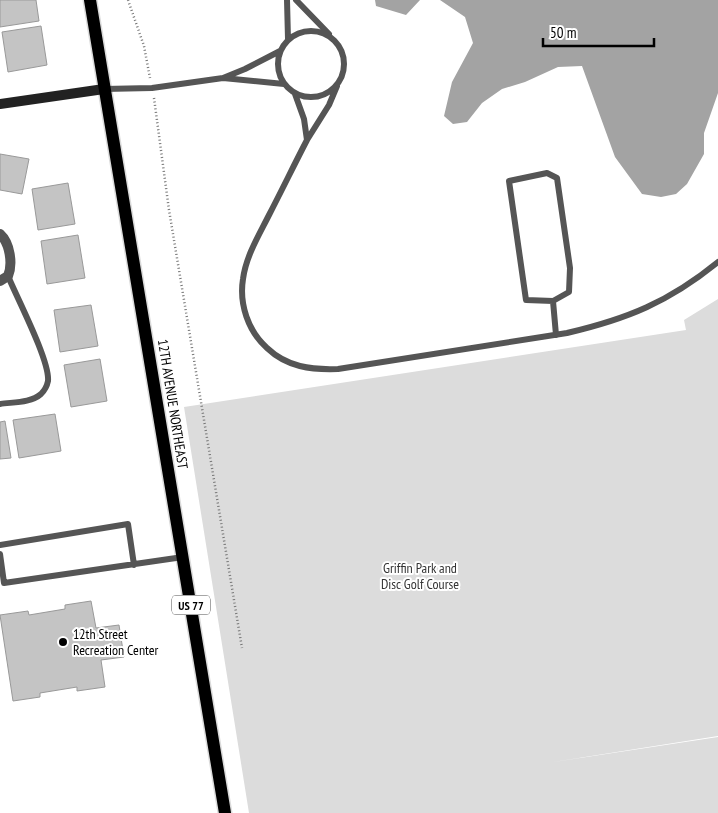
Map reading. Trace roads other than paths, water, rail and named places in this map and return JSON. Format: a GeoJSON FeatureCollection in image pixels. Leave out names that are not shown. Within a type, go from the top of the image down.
{"type":"FeatureCollection","features":[{"type":"Feature","properties":{"kind":"main road","name":"12TH AVENUE NORTHEAST"},"geometry":{"type":"LineString","coordinates":[[90,0],[225,813]]}},
{"type":"Feature","properties":{"kind":"street"},"geometry":{"type":"LineString","coordinates":[[0,104],[104,89]]}},
{"type":"Feature","properties":{"kind":"street"},"geometry":{"type":"LineString","coordinates":[[0,234],[7,244],[11,263],[4,279]]}},
{"type":"Feature","properties":{"kind":"lane"},"geometry":{"type":"LineString","coordinates":[[287,0],[288,39]]}},
{"type":"Feature","properties":{"kind":"lane"},"geometry":{"type":"LineString","coordinates":[[296,0],[337,42],[344,62],[329,105],[307,140],[253,248],[243,279],[245,313],[257,336],[274,355],[296,366],[317,370],[556,335],[599,325],[644,310],[685,287],[718,262]]}},
{"type":"Feature","properties":{"kind":"lane"},"geometry":{"type":"LineString","coordinates":[[337,42],[323,33],[307,30],[288,39],[280,51],[278,70],[284,84],[294,92],[309,97],[320,96],[330,91],[338,83]]}},
{"type":"Feature","properties":{"kind":"lane"},"geometry":{"type":"LineString","coordinates":[[223,78],[280,51]]}},
{"type":"Feature","properties":{"kind":"lane"},"geometry":{"type":"LineString","coordinates":[[104,89],[152,88],[223,78],[284,84]]}},
{"type":"Feature","properties":{"kind":"lane"},"geometry":{"type":"LineString","coordinates":[[294,92],[304,119],[307,140]]}},
{"type":"Feature","properties":{"kind":"lane"},"geometry":{"type":"LineString","coordinates":[[547,173],[557,178],[570,268],[569,292],[552,301],[526,300],[509,181],[547,173]]}},
{"type":"Feature","properties":{"kind":"lane"},"geometry":{"type":"LineString","coordinates":[[0,404],[31,399],[40,395],[46,389],[48,379],[40,351],[4,279]]}},
{"type":"Feature","properties":{"kind":"lane"},"geometry":{"type":"LineString","coordinates":[[552,301],[556,335]]}},
{"type":"Feature","properties":{"kind":"lane"},"geometry":{"type":"LineString","coordinates":[[0,544],[128,524],[134,565]]}},
{"type":"Feature","properties":{"kind":"lane"},"geometry":{"type":"LineString","coordinates":[[0,554],[4,583],[183,557]]}},
{"type":"Feature","properties":{"kind":"place","name":"12th Street Recreation Center"},"geometry":{"type":"Point","coordinates":[63,642]}},
{"type":"Feature","properties":{"kind":"park label","name":"Griffin Park and Disc Golf Course"},"geometry":{"type":"Point","coordinates":[420,576]}}]}
